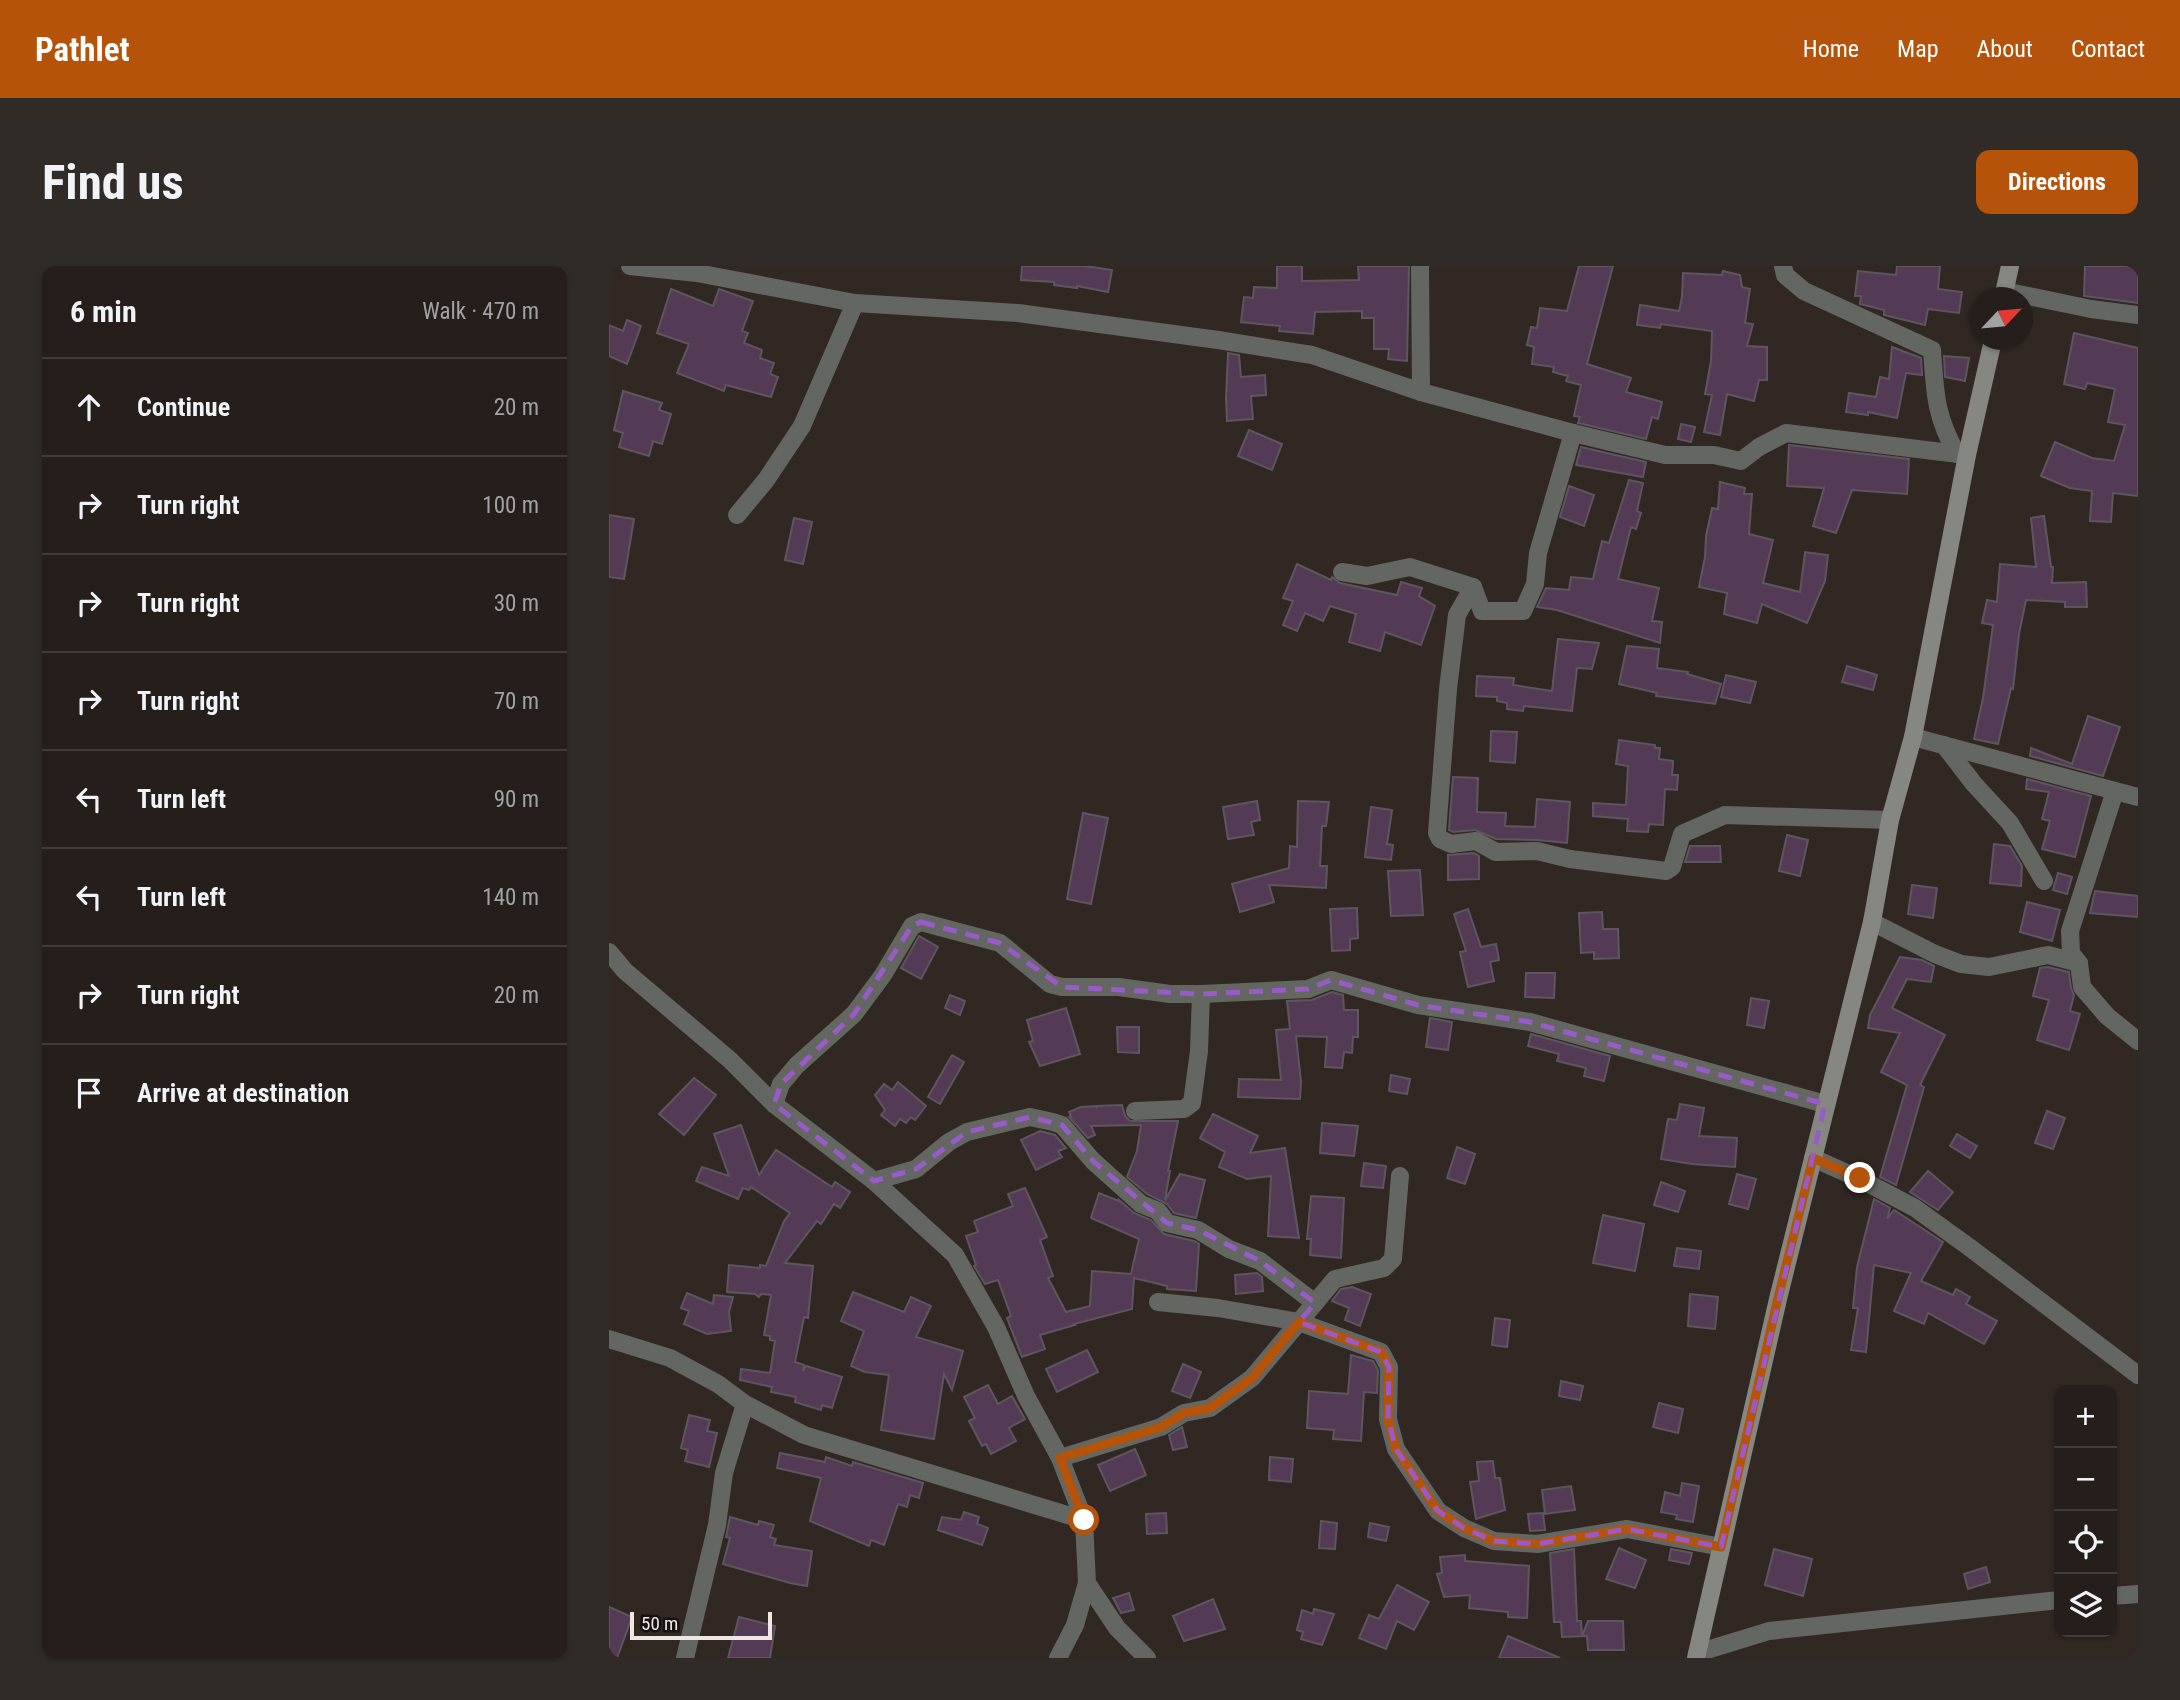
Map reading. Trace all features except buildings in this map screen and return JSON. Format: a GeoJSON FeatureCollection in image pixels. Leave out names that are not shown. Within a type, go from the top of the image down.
{"type":"FeatureCollection","features":[{"type":"Feature","properties":{"kind":"main road"},"geometry":{"type":"LineString","coordinates":[[2005,287],[2010,266]]}},
{"type":"Feature","properties":{"kind":"main road"},"geometry":{"type":"LineString","coordinates":[[1697,1656],[1778,1298],[1872,922],[1891,820],[1913,737],[1962,454],[1990,350]]}},
{"type":"Feature","properties":{"kind":"street"},"geometry":{"type":"LineString","coordinates":[[630,266],[697,273],[855,303],[1018,313],[1312,355],[1421,392],[1665,455],[1714,455],[1741,461],[1759,447],[1786,433],[1962,454]]}},
{"type":"Feature","properties":{"kind":"street"},"geometry":{"type":"LineString","coordinates":[[697,273],[719,266]]}},
{"type":"Feature","properties":{"kind":"street"},"geometry":{"type":"LineString","coordinates":[[1420,266],[1421,392]]}},
{"type":"Feature","properties":{"kind":"street"},"geometry":{"type":"LineString","coordinates":[[1783,266],[1785,275],[1804,291],[1932,350],[1936,405],[1945,434],[1962,454]]}},
{"type":"Feature","properties":{"kind":"street"},"geometry":{"type":"LineString","coordinates":[[2033,299],[2138,315]]}},
{"type":"Feature","properties":{"kind":"street"},"geometry":{"type":"LineString","coordinates":[[737,515],[766,480],[802,426],[855,303]]}},
{"type":"Feature","properties":{"kind":"street"},"geometry":{"type":"LineString","coordinates":[[1473,586],[1482,611],[1523,611],[1535,584],[1538,553],[1573,433]]}},
{"type":"Feature","properties":{"kind":"street"},"geometry":{"type":"LineString","coordinates":[[1342,572],[1367,576],[1411,567],[1473,586]]}},
{"type":"Feature","properties":{"kind":"street"},"geometry":{"type":"LineString","coordinates":[[1473,586],[1458,614],[1449,676],[1438,821],[1440,839],[1451,845],[1476,841],[1496,852],[1537,851],[1570,859],[1666,871],[1672,867],[1682,834],[1725,815],[1891,820]]}},
{"type":"Feature","properties":{"kind":"street"},"geometry":{"type":"LineString","coordinates":[[1913,737],[2138,797]]}},
{"type":"Feature","properties":{"kind":"street"},"geometry":{"type":"LineString","coordinates":[[1944,745],[1974,784],[2010,823],[2044,881]]}},
{"type":"Feature","properties":{"kind":"street"},"geometry":{"type":"LineString","coordinates":[[2115,791],[2070,931],[2071,953],[2079,963],[2083,986],[2107,1016],[2138,1041]]}},
{"type":"Feature","properties":{"kind":"street"},"geometry":{"type":"LineString","coordinates":[[774,1104],[782,1084],[797,1065],[854,1014],[883,975],[912,926],[921,922],[1000,943],[1050,984],[1062,987],[1119,987],[1170,994],[1308,989],[1331,980],[1418,1005],[1530,1022],[1825,1104]]}},
{"type":"Feature","properties":{"kind":"street"},"geometry":{"type":"LineString","coordinates":[[1872,922],[1961,964],[1989,967],[2048,955],[2079,963]]}},
{"type":"Feature","properties":{"kind":"street"},"geometry":{"type":"LineString","coordinates":[[609,952],[625,971],[730,1060],[774,1104],[874,1181],[954,1255],[996,1327],[1026,1396],[1060,1458],[1084,1520],[1087,1583],[1075,1625],[1058,1658]]}},
{"type":"Feature","properties":{"kind":"street"},"geometry":{"type":"LineString","coordinates":[[1135,1111],[1184,1109],[1192,1102],[1199,1051],[1201,993]]}},
{"type":"Feature","properties":{"kind":"street"},"geometry":{"type":"LineString","coordinates":[[874,1181],[916,1169],[949,1142],[967,1132],[1030,1117],[1053,1122],[1062,1125],[1093,1161],[1141,1204],[1157,1211],[1167,1223],[1198,1230],[1229,1249],[1260,1261],[1315,1303]]}},
{"type":"Feature","properties":{"kind":"street"},"geometry":{"type":"LineString","coordinates":[[1813,1158],[1860,1178],[1915,1208],[2138,1375]]}},
{"type":"Feature","properties":{"kind":"street"},"geometry":{"type":"LineString","coordinates":[[1060,1458],[1161,1427],[1184,1413],[1210,1408],[1252,1378],[1335,1279],[1384,1268],[1393,1259],[1400,1176]]}},
{"type":"Feature","properties":{"kind":"street"},"geometry":{"type":"LineString","coordinates":[[1158,1302],[1218,1308],[1299,1322],[1381,1352],[1389,1367],[1388,1419],[1396,1449],[1438,1511],[1464,1528],[1494,1541],[1537,1544],[1627,1529],[1721,1547]]}},
{"type":"Feature","properties":{"kind":"street"},"geometry":{"type":"LineString","coordinates":[[609,1339],[670,1358],[718,1384],[744,1405],[804,1435],[1084,1520]]}},
{"type":"Feature","properties":{"kind":"street"},"geometry":{"type":"LineString","coordinates":[[685,1658],[717,1525],[724,1473],[744,1405]]}},
{"type":"Feature","properties":{"kind":"street"},"geometry":{"type":"LineString","coordinates":[[1087,1583],[1117,1628],[1147,1658]]}},
{"type":"Feature","properties":{"kind":"street"},"geometry":{"type":"LineString","coordinates":[[2117,1596],[2138,1594]]}},
{"type":"Feature","properties":{"kind":"street"},"geometry":{"type":"LineString","coordinates":[[1697,1656],[1769,1631],[2054,1601]]}},
{"type":"Feature","properties":{"kind":"highlighted area"},"geometry":{"type":"Polygon","coordinates":[[[921,922],[1000,943],[1062,987],[1201,994],[1308,989],[1331,980],[1418,1005],[1530,1022],[1825,1104],[1721,1547],[1627,1529],[1537,1544],[1494,1541],[1464,1528],[1438,1511],[1396,1449],[1388,1419],[1389,1367],[1381,1352],[1299,1322],[1315,1303],[1260,1261],[1198,1230],[1167,1223],[1093,1161],[1062,1125],[1030,1117],[967,1132],[916,1169],[874,1181],[774,1104],[781,1084],[854,1014],[912,926],[921,922]]]}},
{"type":"Feature","properties":{"kind":"route"},"geometry":{"type":"LineString","coordinates":[[1084,1520],[1060,1458],[1161,1427],[1184,1413],[1210,1408],[1252,1378],[1299,1322],[1381,1352],[1389,1367],[1388,1419],[1396,1449],[1438,1511],[1464,1528],[1494,1541],[1537,1544],[1627,1529],[1721,1547],[1813,1158],[1860,1178]]}}]}
